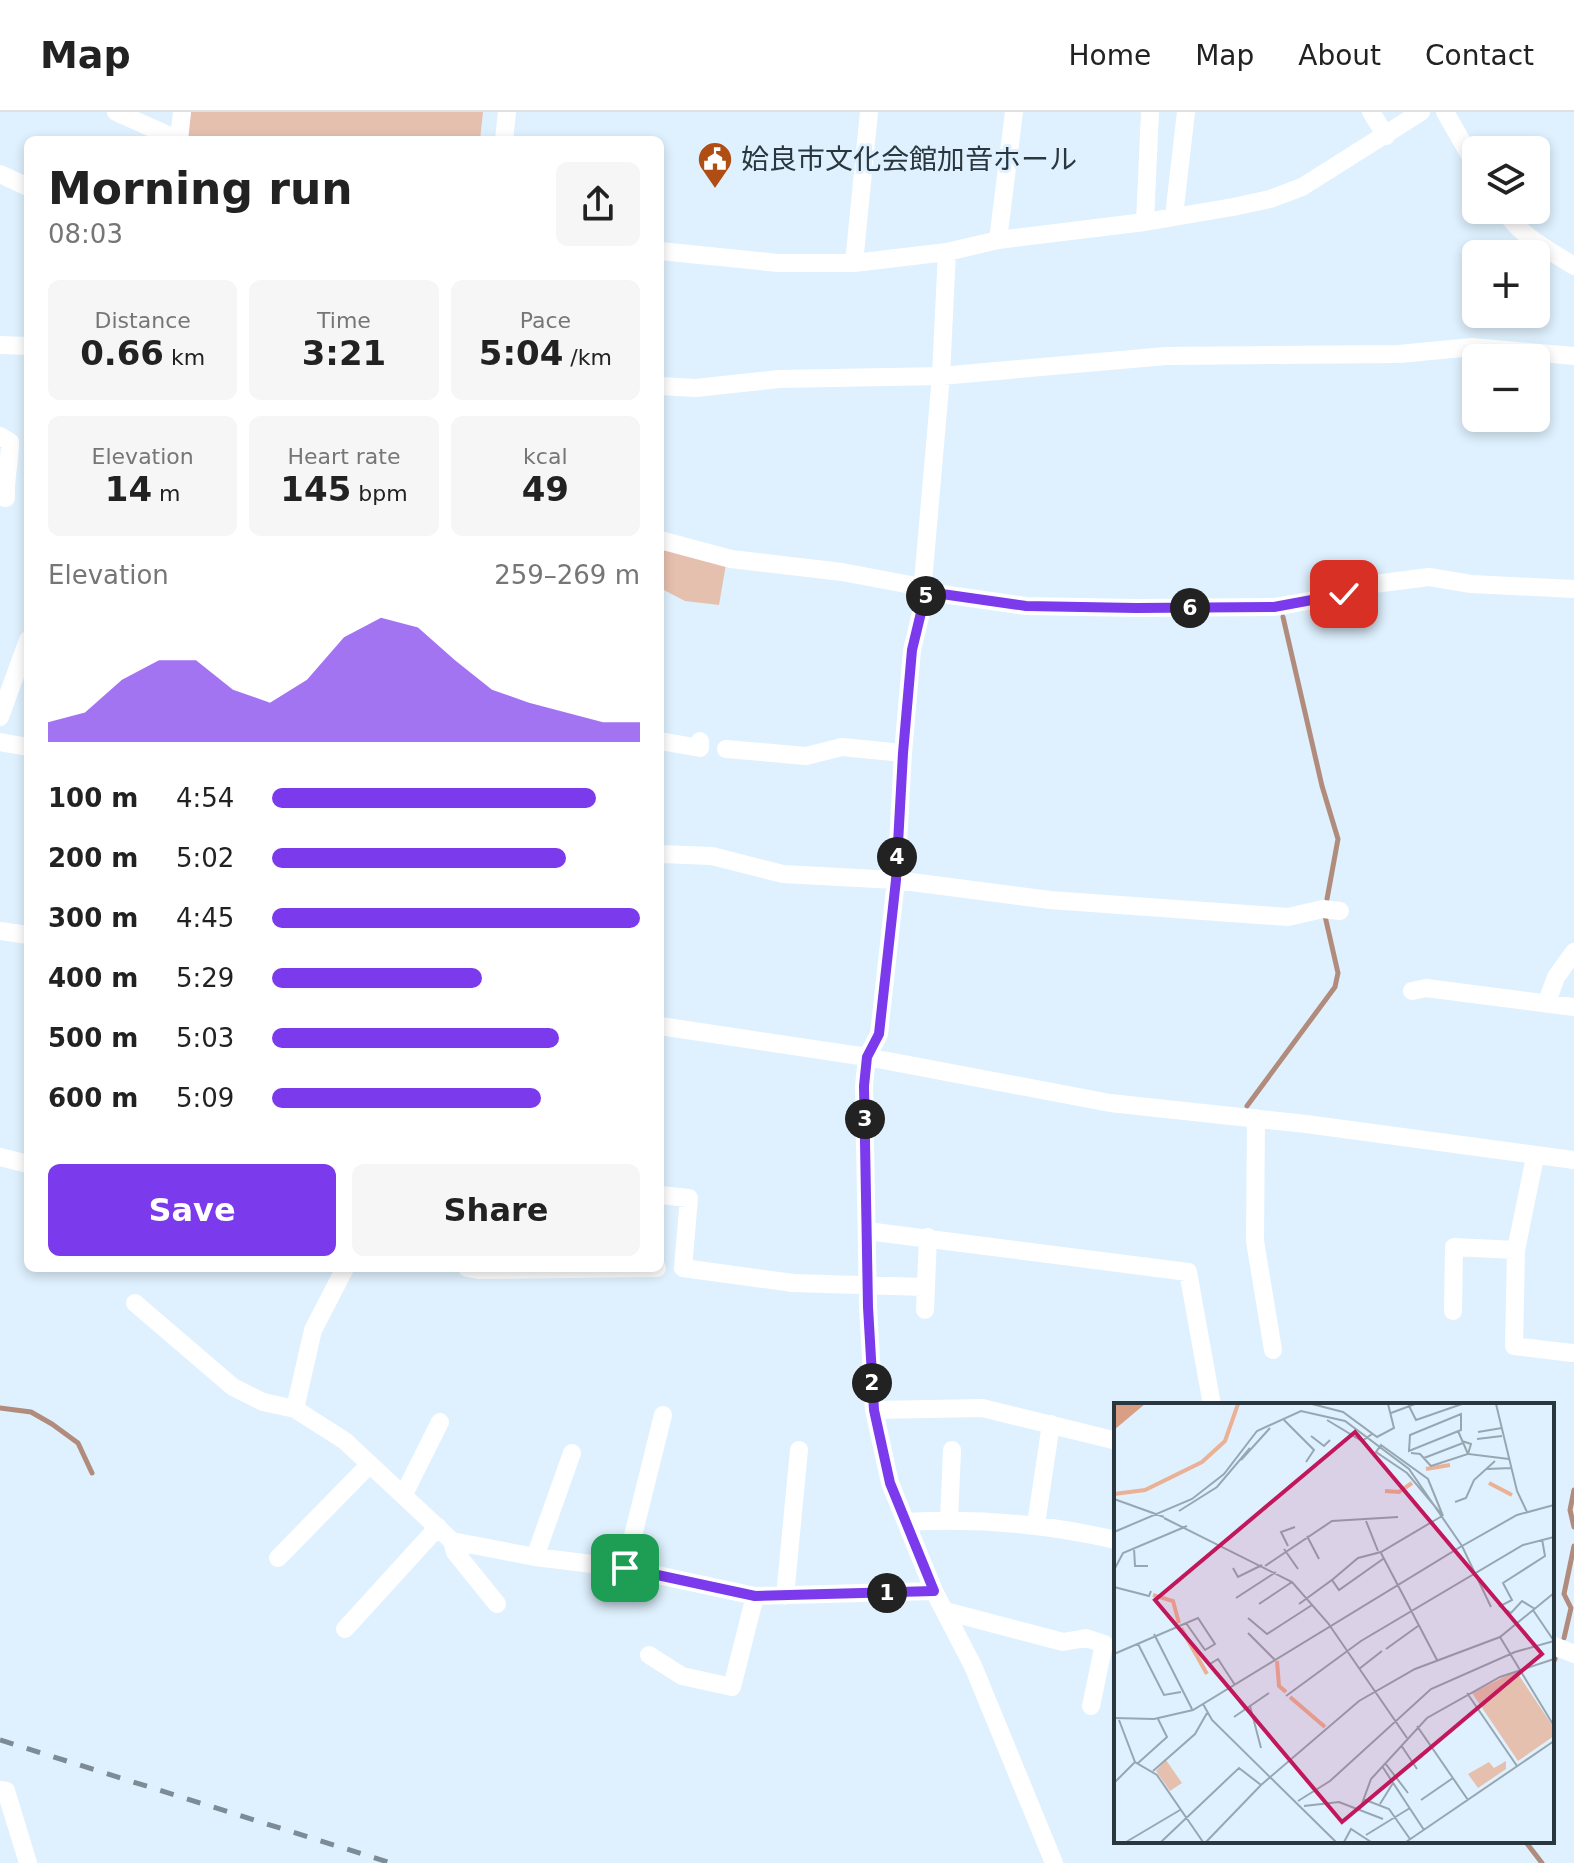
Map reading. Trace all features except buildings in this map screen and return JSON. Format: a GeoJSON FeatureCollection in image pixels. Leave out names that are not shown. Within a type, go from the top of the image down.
{"type":"FeatureCollection","features":[{"type":"Feature","properties":{"kind":"street"},"geometry":{"type":"LineString","coordinates":[[116,112],[170,136]]}},
{"type":"Feature","properties":{"kind":"street"},"geometry":{"type":"LineString","coordinates":[[179,136],[182,112]]}},
{"type":"Feature","properties":{"kind":"street"},"geometry":{"type":"LineString","coordinates":[[504,136],[507,112]]}},
{"type":"Feature","properties":{"kind":"street"},"geometry":{"type":"LineString","coordinates":[[854,263],[869,112]]}},
{"type":"Feature","properties":{"kind":"street"},"geometry":{"type":"LineString","coordinates":[[998,240],[1014,112]]}},
{"type":"Feature","properties":{"kind":"street"},"geometry":{"type":"LineString","coordinates":[[1145,222],[1150,112]]}},
{"type":"Feature","properties":{"kind":"street"},"geometry":{"type":"LineString","coordinates":[[1174,216],[1186,112]]}},
{"type":"Feature","properties":{"kind":"street"},"geometry":{"type":"LineString","coordinates":[[1371,112],[1386,136]]}},
{"type":"Feature","properties":{"kind":"street"},"geometry":{"type":"LineString","coordinates":[[664,251],[778,263],[854,263],[947,252],[998,240],[1145,222],[1270,199],[1302,187],[1421,112]]}},
{"type":"Feature","properties":{"kind":"street"},"geometry":{"type":"LineString","coordinates":[[1445,112],[1462,142]]}},
{"type":"Feature","properties":{"kind":"street"},"geometry":{"type":"LineString","coordinates":[[0,174],[24,185]]}},
{"type":"Feature","properties":{"kind":"street"},"geometry":{"type":"LineString","coordinates":[[1514,224],[1529,238],[1574,266]]}},
{"type":"Feature","properties":{"kind":"street"},"geometry":{"type":"LineString","coordinates":[[947,252],[941,376],[923,582],[925,596],[912,650],[896,880],[879,1034],[867,1057],[864,1086],[874,1410],[890,1483],[934,1591],[973,1666],[1054,1863]]}},
{"type":"Feature","properties":{"kind":"street"},"geometry":{"type":"LineString","coordinates":[[0,345],[24,346]]}},
{"type":"Feature","properties":{"kind":"street"},"geometry":{"type":"LineString","coordinates":[[664,386],[696,388],[779,379],[941,376],[1166,356],[1399,354],[1472,347],[1574,356]]}},
{"type":"Feature","properties":{"kind":"street"},"geometry":{"type":"LineString","coordinates":[[0,436],[10,442],[10,459],[5,475],[6,498],[0,497]]}},
{"type":"Feature","properties":{"kind":"street"},"geometry":{"type":"LineString","coordinates":[[664,541],[731,559],[842,572],[911,585],[925,596]]}},
{"type":"Feature","properties":{"kind":"street"},"geometry":{"type":"LineString","coordinates":[[925,596],[935,593],[1026,606],[1259,607],[1331,597],[1406,578],[1429,577],[1471,584],[1574,589]]}},
{"type":"Feature","properties":{"kind":"street"},"geometry":{"type":"LineString","coordinates":[[0,717],[24,651]]}},
{"type":"Feature","properties":{"kind":"street"},"geometry":{"type":"LineString","coordinates":[[664,742],[700,748],[700,741]]}},
{"type":"Feature","properties":{"kind":"street"},"geometry":{"type":"LineString","coordinates":[[0,742],[24,746]]}},
{"type":"Feature","properties":{"kind":"street"},"geometry":{"type":"LineString","coordinates":[[726,749],[806,756],[842,747],[903,753]]}},
{"type":"Feature","properties":{"kind":"street"},"geometry":{"type":"LineString","coordinates":[[664,854],[712,856],[783,874],[896,880],[1050,900],[1288,917],[1323,909],[1340,911]]}},
{"type":"Feature","properties":{"kind":"street"},"geometry":{"type":"LineString","coordinates":[[0,931],[24,934]]}},
{"type":"Feature","properties":{"kind":"street"},"geometry":{"type":"LineString","coordinates":[[1547,1002],[1556,977],[1574,952]]}},
{"type":"Feature","properties":{"kind":"street"},"geometry":{"type":"LineString","coordinates":[[1412,991],[1426,988],[1574,1007]]}},
{"type":"Feature","properties":{"kind":"street"},"geometry":{"type":"LineString","coordinates":[[664,1027],[867,1057],[1110,1103],[1256,1118],[1574,1160]]}},
{"type":"Feature","properties":{"kind":"street"},"geometry":{"type":"LineString","coordinates":[[1256,1118],[1255,1241],[1273,1350]]}},
{"type":"Feature","properties":{"kind":"street"},"geometry":{"type":"LineString","coordinates":[[0,1157],[24,1163]]}},
{"type":"Feature","properties":{"kind":"street"},"geometry":{"type":"LineString","coordinates":[[1535,1157],[1516,1250],[1514,1346],[1572,1353]]}},
{"type":"Feature","properties":{"kind":"street"},"geometry":{"type":"LineString","coordinates":[[664,1195],[689,1198],[683,1268]]}},
{"type":"Feature","properties":{"kind":"street"},"geometry":{"type":"LineString","coordinates":[[867,1231],[1188,1272],[1212,1403]]}},
{"type":"Feature","properties":{"kind":"street"},"geometry":{"type":"LineString","coordinates":[[925,1310],[928,1237]]}},
{"type":"Feature","properties":{"kind":"street"},"geometry":{"type":"LineString","coordinates":[[1453,1311],[1454,1247],[1516,1250]]}},
{"type":"Feature","properties":{"kind":"street"},"geometry":{"type":"LineString","coordinates":[[664,1268],[793,1283],[925,1287]]}},
{"type":"Feature","properties":{"kind":"street"},"geometry":{"type":"LineString","coordinates":[[295,1409],[313,1330],[343,1272]]}},
{"type":"Feature","properties":{"kind":"street"},"geometry":{"type":"LineString","coordinates":[[135,1303],[233,1387],[263,1402],[295,1409],[345,1441],[452,1541],[455,1552],[497,1604]]}},
{"type":"Feature","properties":{"kind":"street"},"geometry":{"type":"LineString","coordinates":[[874,1410],[982,1408],[1113,1440]]}},
{"type":"Feature","properties":{"kind":"street"},"geometry":{"type":"LineString","coordinates":[[625,1568],[663,1415]]}},
{"type":"Feature","properties":{"kind":"street"},"geometry":{"type":"LineString","coordinates":[[404,1494],[440,1422]]}},
{"type":"Feature","properties":{"kind":"street"},"geometry":{"type":"LineString","coordinates":[[1036,1524],[1051,1424]]}},
{"type":"Feature","properties":{"kind":"street"},"geometry":{"type":"LineString","coordinates":[[785,1596],[799,1450]]}},
{"type":"Feature","properties":{"kind":"street"},"geometry":{"type":"LineString","coordinates":[[949,1520],[952,1450]]}},
{"type":"Feature","properties":{"kind":"street"},"geometry":{"type":"LineString","coordinates":[[535,1557],[572,1453]]}},
{"type":"Feature","properties":{"kind":"street"},"geometry":{"type":"LineString","coordinates":[[278,1558],[370,1464]]}},
{"type":"Feature","properties":{"kind":"street"},"geometry":{"type":"LineString","coordinates":[[906,1522],[949,1520],[1036,1524],[1114,1540]]}},
{"type":"Feature","properties":{"kind":"street"},"geometry":{"type":"LineString","coordinates":[[345,1629],[438,1527]]}},
{"type":"Feature","properties":{"kind":"street"},"geometry":{"type":"LineString","coordinates":[[452,1541],[535,1557],[625,1568],[755,1596],[934,1591]]}},
{"type":"Feature","properties":{"kind":"street"},"geometry":{"type":"LineString","coordinates":[[649,1655],[682,1676],[732,1687],[755,1596]]}},
{"type":"Feature","properties":{"kind":"street"},"geometry":{"type":"LineString","coordinates":[[945,1611],[1063,1642],[1086,1638],[1104,1644],[1091,1706]]}},
{"type":"Feature","properties":{"kind":"street"},"geometry":{"type":"LineString","coordinates":[[1554,1646],[1574,1654]]}},
{"type":"Feature","properties":{"kind":"street"},"geometry":{"type":"LineString","coordinates":[[0,1790],[6,1791],[28,1863]]}},
{"type":"Feature","properties":{"kind":"shaded area"},"geometry":{"type":"Polygon","coordinates":[[[191,112],[483,112],[480,136],[188,136],[191,112]]]}},
{"type":"Feature","properties":{"kind":"shaded area"},"geometry":{"type":"Polygon","coordinates":[[[664,547],[726,564],[719,605],[685,601],[664,590],[664,547]]]}},
{"type":"Feature","properties":{"kind":"waterway"},"geometry":{"type":"LineString","coordinates":[[1283,617],[1322,786],[1338,839],[1327,899]]}},
{"type":"Feature","properties":{"kind":"waterway"},"geometry":{"type":"LineString","coordinates":[[1247,1106],[1335,987],[1338,973],[1325,916]]}},
{"type":"Feature","properties":{"kind":"waterway"},"geometry":{"type":"LineString","coordinates":[[0,1408],[31,1412],[52,1424],[78,1443],[92,1473]]}},
{"type":"Feature","properties":{"kind":"waterway"},"geometry":{"type":"LineString","coordinates":[[1574,1490],[1570,1510],[1574,1527]]}},
{"type":"Feature","properties":{"kind":"waterway"},"geometry":{"type":"LineString","coordinates":[[1564,1638],[1571,1608],[1564,1594],[1574,1546]]}},
{"type":"Feature","properties":{"kind":"waterway"},"geometry":{"type":"LineString","coordinates":[[1527,1843],[1542,1863]]}},
{"type":"Feature","properties":{"kind":"railway"},"geometry":{"type":"LineString","coordinates":[[0,1740],[391,1863]]}},
{"type":"Feature","properties":{"kind":"place","name":"姶良市文化会館加音ホール"},"geometry":{"type":"Point","coordinates":[715,190]}},
{"type":"Feature","properties":{"kind":"route"},"geometry":{"type":"LineString","coordinates":[[625,1568],[755,1596],[934,1591],[890,1483],[874,1410],[868,1307],[864,1086],[867,1057],[879,1034],[896,880],[912,650],[925,596],[935,593],[1026,606],[1136,608],[1274,607],[1344,594]]}}]}
